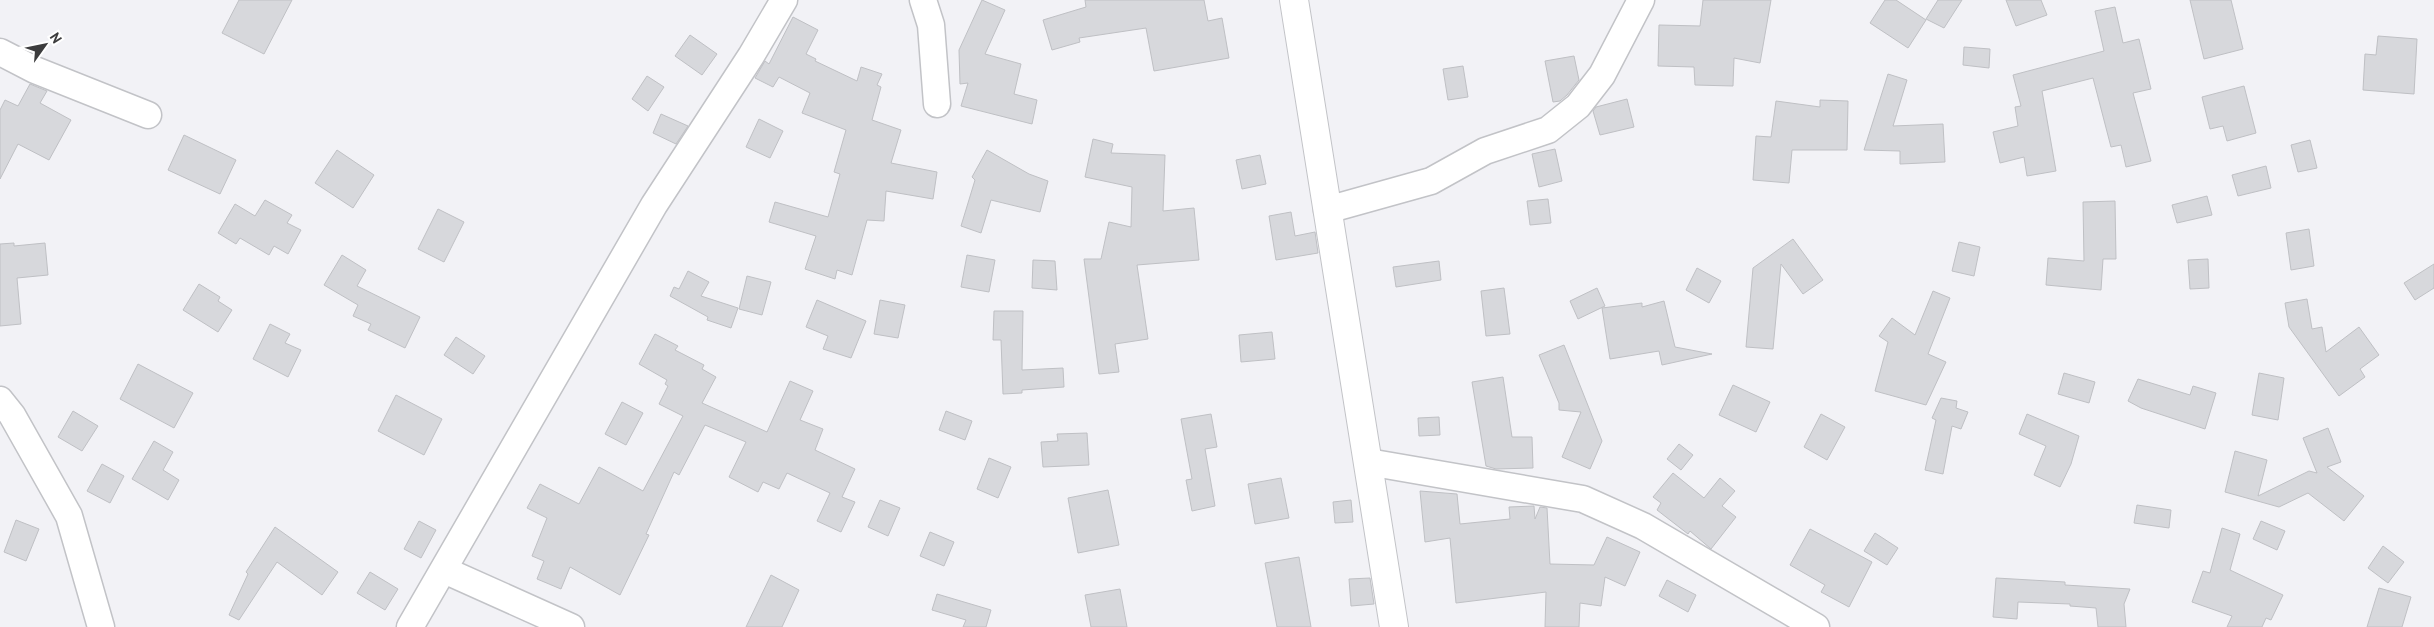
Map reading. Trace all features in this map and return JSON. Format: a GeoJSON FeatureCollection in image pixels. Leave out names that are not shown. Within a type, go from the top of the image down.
{"type":"FeatureCollection","features":[{"type":"Feature","properties":{"kind":"street"},"geometry":{"type":"LineString","coordinates":[[410,627],[654,205],[751,56],[784,0]]}},
{"type":"Feature","properties":{"kind":"street"},"geometry":{"type":"LineString","coordinates":[[923,0],[931,26],[937,104]]}},
{"type":"Feature","properties":{"kind":"street"},"geometry":{"type":"LineString","coordinates":[[1294,0],[1394,627]]}},
{"type":"Feature","properties":{"kind":"street"},"geometry":{"type":"LineString","coordinates":[[1327,210],[1431,181],[1485,151],[1548,130],[1578,106],[1602,75],[1641,0]]}},
{"type":"Feature","properties":{"kind":"street"},"geometry":{"type":"LineString","coordinates":[[0,52],[35,70],[148,115]]}},
{"type":"Feature","properties":{"kind":"street"},"geometry":{"type":"LineString","coordinates":[[0,400],[12,415],[69,516],[101,627]]}},
{"type":"Feature","properties":{"kind":"street"},"geometry":{"type":"LineString","coordinates":[[1368,462],[1583,499],[1643,526],[1816,627]]}},
{"type":"Feature","properties":{"kind":"street"},"geometry":{"type":"LineString","coordinates":[[444,570],[571,627]]}},
{"type":"Feature","properties":{"kind":"building"},"geometry":{"type":"Polygon","coordinates":[[[239,0],[292,0],[264,54],[222,33],[239,0]]]}},
{"type":"Feature","properties":{"kind":"building"},"geometry":{"type":"Polygon","coordinates":[[[982,0],[1005,10],[985,54],[1021,64],[1014,94],[1037,100],[1032,124],[961,106],[968,83],[960,84],[959,50],[982,0]]]}},
{"type":"Feature","properties":{"kind":"building"},"geometry":{"type":"Polygon","coordinates":[[[1085,0],[1204,0],[1208,21],[1222,18],[1229,58],[1154,71],[1146,28],[1079,38],[1080,42],[1052,50],[1043,20],[1086,7],[1085,0]]]}},
{"type":"Feature","properties":{"kind":"building"},"geometry":{"type":"Polygon","coordinates":[[[1703,0],[1771,0],[1760,63],[1734,58],[1733,86],[1695,85],[1694,67],[1658,66],[1659,25],[1700,26],[1703,0]]]}},
{"type":"Feature","properties":{"kind":"building"},"geometry":{"type":"Polygon","coordinates":[[[1885,0],[1896,0],[1926,20],[1908,48],[1870,23],[1885,0]]]}},
{"type":"Feature","properties":{"kind":"building"},"geometry":{"type":"Polygon","coordinates":[[[1938,0],[1962,0],[1944,28],[1926,19],[1938,0]]]}},
{"type":"Feature","properties":{"kind":"building"},"geometry":{"type":"Polygon","coordinates":[[[2006,0],[2041,0],[2047,15],[2016,26],[2006,0]]]}},
{"type":"Feature","properties":{"kind":"building"},"geometry":{"type":"Polygon","coordinates":[[[2190,0],[2231,0],[2243,49],[2204,59],[2190,0]]]}},
{"type":"Feature","properties":{"kind":"building"},"geometry":{"type":"Polygon","coordinates":[[[2115,7],[2123,43],[2139,39],[2151,89],[2133,93],[2151,161],[2126,167],[2121,145],[2111,147],[2093,78],[2042,91],[2056,171],[2027,176],[2024,157],[2000,163],[1993,132],[2018,126],[2015,107],[2021,106],[2013,75],[2104,51],[2095,11],[2115,7]]]}},
{"type":"Feature","properties":{"kind":"building"},"geometry":{"type":"Polygon","coordinates":[[[793,17],[818,30],[806,54],[816,59],[815,61],[857,81],[861,67],[882,74],[877,85],[881,87],[872,120],[901,130],[891,163],[937,172],[933,199],[886,191],[884,221],[867,220],[852,275],[837,270],[835,279],[805,269],[816,236],[769,222],[775,202],[828,217],[840,174],[834,172],[846,130],[802,113],[810,93],[779,77],[773,87],[755,78],[765,61],[769,64],[793,17]]]}},
{"type":"Feature","properties":{"kind":"building"},"geometry":{"type":"Polygon","coordinates":[[[690,35],[717,54],[702,75],[675,56],[690,35]]]}},
{"type":"Feature","properties":{"kind":"building"},"geometry":{"type":"Polygon","coordinates":[[[2378,36],[2417,39],[2414,94],[2363,90],[2365,54],[2376,55],[2378,36]]]}},
{"type":"Feature","properties":{"kind":"building"},"geometry":{"type":"Polygon","coordinates":[[[1964,47],[1990,49],[1989,68],[1963,65],[1964,47]]]}},
{"type":"Feature","properties":{"kind":"building"},"geometry":{"type":"Polygon","coordinates":[[[1574,56],[1579,80],[1560,101],[1553,102],[1545,61],[1574,56]]]}},
{"type":"Feature","properties":{"kind":"building"},"geometry":{"type":"Polygon","coordinates":[[[1463,66],[1468,97],[1448,100],[1443,69],[1463,66]]]}},
{"type":"Feature","properties":{"kind":"building"},"geometry":{"type":"Polygon","coordinates":[[[1888,74],[1907,80],[1893,126],[1943,124],[1945,162],[1900,164],[1900,151],[1864,150],[1888,74]]]}},
{"type":"Feature","properties":{"kind":"building"},"geometry":{"type":"Polygon","coordinates":[[[647,76],[664,87],[648,111],[632,99],[647,76]]]}},
{"type":"Feature","properties":{"kind":"building"},"geometry":{"type":"Polygon","coordinates":[[[30,84],[47,91],[40,103],[71,120],[49,160],[18,144],[0,179],[0,110],[5,100],[18,106],[30,84]]]}},
{"type":"Feature","properties":{"kind":"building"},"geometry":{"type":"Polygon","coordinates":[[[2244,86],[2256,133],[2227,141],[2223,126],[2210,129],[2202,97],[2244,86]]]}},
{"type":"Feature","properties":{"kind":"building"},"geometry":{"type":"Polygon","coordinates":[[[1627,99],[1634,127],[1600,135],[1593,111],[1596,107],[1627,99]]]}},
{"type":"Feature","properties":{"kind":"building"},"geometry":{"type":"Polygon","coordinates":[[[1820,100],[1848,101],[1847,150],[1792,150],[1789,183],[1753,180],[1756,136],[1771,137],[1776,101],[1820,107],[1820,100]]]}},
{"type":"Feature","properties":{"kind":"building"},"geometry":{"type":"Polygon","coordinates":[[[661,114],[688,126],[676,144],[653,133],[661,114]]]}},
{"type":"Feature","properties":{"kind":"building"},"geometry":{"type":"Polygon","coordinates":[[[759,119],[783,131],[770,158],[746,147],[759,119]]]}},
{"type":"Feature","properties":{"kind":"building"},"geometry":{"type":"Polygon","coordinates":[[[184,135],[236,160],[220,194],[168,170],[184,135]]]}},
{"type":"Feature","properties":{"kind":"building"},"geometry":{"type":"Polygon","coordinates":[[[1093,139],[1113,144],[1111,153],[1165,155],[1163,211],[1194,208],[1199,260],[1137,265],[1148,339],[1115,344],[1119,372],[1099,374],[1084,259],[1101,259],[1109,222],[1131,227],[1132,187],[1085,177],[1093,139]]]}},
{"type":"Feature","properties":{"kind":"building"},"geometry":{"type":"Polygon","coordinates":[[[2310,140],[2317,168],[2298,172],[2291,145],[2310,140]]]}},
{"type":"Feature","properties":{"kind":"building"},"geometry":{"type":"Polygon","coordinates":[[[1555,149],[1562,181],[1539,187],[1532,154],[1555,149]]]}},
{"type":"Feature","properties":{"kind":"building"},"geometry":{"type":"Polygon","coordinates":[[[337,150],[374,175],[353,208],[315,183],[337,150]]]}},
{"type":"Feature","properties":{"kind":"building"},"geometry":{"type":"Polygon","coordinates":[[[987,150],[1029,174],[1048,181],[1040,212],[991,200],[981,233],[961,226],[975,180],[972,177],[987,150]]]}},
{"type":"Feature","properties":{"kind":"building"},"geometry":{"type":"Polygon","coordinates":[[[1260,155],[1266,184],[1242,189],[1236,160],[1260,155]]]}},
{"type":"Feature","properties":{"kind":"building"},"geometry":{"type":"Polygon","coordinates":[[[2266,166],[2271,188],[2238,196],[2232,175],[2266,166]]]}},
{"type":"Feature","properties":{"kind":"building"},"geometry":{"type":"Polygon","coordinates":[[[2207,196],[2212,215],[2177,223],[2172,205],[2207,196]]]}},
{"type":"Feature","properties":{"kind":"building"},"geometry":{"type":"Polygon","coordinates":[[[1548,199],[1551,223],[1530,225],[1527,201],[1548,199]]]}},
{"type":"Feature","properties":{"kind":"building"},"geometry":{"type":"Polygon","coordinates":[[[265,200],[292,215],[287,223],[301,230],[288,254],[274,246],[269,255],[240,238],[236,244],[218,233],[235,204],[255,216],[265,200]]]}},
{"type":"Feature","properties":{"kind":"building"},"geometry":{"type":"Polygon","coordinates":[[[2115,201],[2116,259],[2103,259],[2101,290],[2046,285],[2048,258],[2084,261],[2083,202],[2115,201]]]}},
{"type":"Feature","properties":{"kind":"building"},"geometry":{"type":"Polygon","coordinates":[[[438,209],[464,222],[444,262],[418,249],[438,209]]]}},
{"type":"Feature","properties":{"kind":"building"},"geometry":{"type":"Polygon","coordinates":[[[1291,212],[1295,236],[1315,232],[1318,253],[1276,260],[1269,216],[1291,212]]]}},
{"type":"Feature","properties":{"kind":"building"},"geometry":{"type":"Polygon","coordinates":[[[2309,229],[2314,266],[2291,270],[2286,233],[2309,229]]]}},
{"type":"Feature","properties":{"kind":"building"},"geometry":{"type":"Polygon","coordinates":[[[1793,239],[1823,280],[1803,294],[1781,264],[1773,349],[1746,347],[1753,268],[1793,239]]]}},
{"type":"Feature","properties":{"kind":"building"},"geometry":{"type":"Polygon","coordinates":[[[1959,242],[1980,247],[1974,276],[1952,271],[1959,242]]]}},
{"type":"Feature","properties":{"kind":"building"},"geometry":{"type":"Polygon","coordinates":[[[14,243],[14,246],[45,243],[48,275],[17,278],[21,324],[0,326],[0,244],[14,243]]]}},
{"type":"Feature","properties":{"kind":"building"},"geometry":{"type":"Polygon","coordinates":[[[342,255],[366,270],[357,286],[420,317],[405,348],[368,330],[371,324],[353,316],[358,305],[324,285],[342,255]]]}},
{"type":"Feature","properties":{"kind":"building"},"geometry":{"type":"Polygon","coordinates":[[[967,255],[995,260],[989,292],[961,287],[967,255]]]}},
{"type":"Feature","properties":{"kind":"building"},"geometry":{"type":"Polygon","coordinates":[[[2208,259],[2209,288],[2190,289],[2188,260],[2208,259]]]}},
{"type":"Feature","properties":{"kind":"building"},"geometry":{"type":"Polygon","coordinates":[[[1033,260],[1055,261],[1057,290],[1032,288],[1033,260]]]}},
{"type":"Feature","properties":{"kind":"building"},"geometry":{"type":"Polygon","coordinates":[[[1439,261],[1441,280],[1396,287],[1393,267],[1439,261]]]}},
{"type":"Feature","properties":{"kind":"building"},"geometry":{"type":"Polygon","coordinates":[[[2434,264],[2434,288],[2415,300],[2404,283],[2434,264]]]}},
{"type":"Feature","properties":{"kind":"building"},"geometry":{"type":"Polygon","coordinates":[[[1697,268],[1721,281],[1709,303],[1686,290],[1697,268]]]}},
{"type":"Feature","properties":{"kind":"building"},"geometry":{"type":"Polygon","coordinates":[[[688,271],[709,282],[701,296],[738,308],[731,328],[707,320],[708,317],[670,296],[674,287],[679,289],[688,271]]]}},
{"type":"Feature","properties":{"kind":"building"},"geometry":{"type":"Polygon","coordinates":[[[747,276],[771,282],[762,315],[739,309],[747,276]]]}},
{"type":"Feature","properties":{"kind":"building"},"geometry":{"type":"Polygon","coordinates":[[[199,284],[220,297],[218,301],[232,310],[218,332],[183,310],[199,284]]]}},
{"type":"Feature","properties":{"kind":"building"},"geometry":{"type":"Polygon","coordinates":[[[1504,288],[1510,334],[1486,336],[1481,291],[1504,288]]]}},
{"type":"Feature","properties":{"kind":"building"},"geometry":{"type":"Polygon","coordinates":[[[1597,288],[1605,306],[1578,319],[1570,301],[1597,288]]]}},
{"type":"Feature","properties":{"kind":"building"},"geometry":{"type":"Polygon","coordinates":[[[1933,291],[1950,298],[1928,354],[1946,362],[1926,405],[1875,391],[1888,342],[1879,336],[1892,318],[1915,335],[1933,291]]]}},
{"type":"Feature","properties":{"kind":"building"},"geometry":{"type":"Polygon","coordinates":[[[2307,299],[2312,329],[2322,327],[2326,352],[2359,327],[2379,355],[2360,369],[2365,377],[2339,396],[2289,327],[2285,303],[2307,299]]]}},
{"type":"Feature","properties":{"kind":"building"},"geometry":{"type":"Polygon","coordinates":[[[817,300],[866,321],[851,358],[823,349],[828,336],[806,327],[817,300]]]}},
{"type":"Feature","properties":{"kind":"building"},"geometry":{"type":"Polygon","coordinates":[[[880,300],[905,305],[898,338],[874,334],[880,300]]]}},
{"type":"Feature","properties":{"kind":"building"},"geometry":{"type":"Polygon","coordinates":[[[1664,301],[1675,347],[1712,354],[1662,365],[1659,351],[1610,359],[1602,308],[1642,303],[1642,307],[1664,301]]]}},
{"type":"Feature","properties":{"kind":"building"},"geometry":{"type":"Polygon","coordinates":[[[994,311],[1023,311],[1022,370],[1063,368],[1064,387],[1022,390],[1022,393],[1003,394],[1001,340],[993,340],[994,311]]]}},
{"type":"Feature","properties":{"kind":"building"},"geometry":{"type":"Polygon","coordinates":[[[270,324],[290,334],[285,343],[301,350],[288,377],[253,359],[270,324]]]}},
{"type":"Feature","properties":{"kind":"building"},"geometry":{"type":"Polygon","coordinates":[[[1272,332],[1275,359],[1241,362],[1239,335],[1272,332]]]}},
{"type":"Feature","properties":{"kind":"building"},"geometry":{"type":"Polygon","coordinates":[[[655,334],[678,346],[675,350],[704,365],[702,369],[716,377],[702,403],[767,432],[790,381],[813,391],[800,420],[823,429],[815,450],[855,469],[842,497],[855,502],[841,532],[817,521],[830,493],[787,473],[779,489],[763,482],[758,492],[729,477],[746,442],[705,425],[679,475],[674,472],[646,534],[649,535],[620,595],[570,567],[561,589],[537,579],[544,561],[532,556],[547,518],[527,508],[540,484],[579,504],[599,467],[643,491],[683,416],[659,404],[668,386],[665,384],[667,380],[639,364],[655,334]]]}},
{"type":"Feature","properties":{"kind":"building"},"geometry":{"type":"Polygon","coordinates":[[[456,337],[485,356],[473,374],[444,355],[456,337]]]}},
{"type":"Feature","properties":{"kind":"building"},"geometry":{"type":"Polygon","coordinates":[[[1564,345],[1602,441],[1590,469],[1562,457],[1581,412],[1559,410],[1559,403],[1539,355],[1564,345]]]}},
{"type":"Feature","properties":{"kind":"building"},"geometry":{"type":"Polygon","coordinates":[[[138,364],[193,393],[174,428],[120,399],[138,364]]]}},
{"type":"Feature","properties":{"kind":"building"},"geometry":{"type":"Polygon","coordinates":[[[2064,373],[2095,382],[2089,403],[2058,394],[2064,373]]]}},
{"type":"Feature","properties":{"kind":"building"},"geometry":{"type":"Polygon","coordinates":[[[2259,373],[2284,378],[2278,420],[2252,415],[2259,373]]]}},
{"type":"Feature","properties":{"kind":"building"},"geometry":{"type":"Polygon","coordinates":[[[1503,377],[1512,437],[1532,437],[1533,468],[1496,469],[1486,466],[1472,382],[1503,377]]]}},
{"type":"Feature","properties":{"kind":"building"},"geometry":{"type":"Polygon","coordinates":[[[2138,379],[2190,395],[2193,386],[2216,393],[2205,429],[2141,408],[2128,401],[2138,379]]]}},
{"type":"Feature","properties":{"kind":"building"},"geometry":{"type":"Polygon","coordinates":[[[1733,385],[1770,402],[1756,432],[1719,415],[1733,385]]]}},
{"type":"Feature","properties":{"kind":"building"},"geometry":{"type":"Polygon","coordinates":[[[396,395],[442,419],[424,455],[378,431],[396,395]]]}},
{"type":"Feature","properties":{"kind":"building"},"geometry":{"type":"Polygon","coordinates":[[[1941,398],[1957,401],[1956,408],[1968,412],[1961,429],[1952,426],[1943,474],[1925,470],[1936,420],[1932,418],[1941,398]]]}},
{"type":"Feature","properties":{"kind":"building"},"geometry":{"type":"Polygon","coordinates":[[[622,402],[643,413],[626,445],[605,434],[622,402]]]}},
{"type":"Feature","properties":{"kind":"building"},"geometry":{"type":"Polygon","coordinates":[[[73,411],[98,426],[82,451],[58,437],[73,411]]]}},
{"type":"Feature","properties":{"kind":"building"},"geometry":{"type":"Polygon","coordinates":[[[946,411],[972,421],[965,440],[939,430],[946,411]]]}},
{"type":"Feature","properties":{"kind":"building"},"geometry":{"type":"Polygon","coordinates":[[[1211,414],[1217,447],[1205,449],[1215,506],[1192,511],[1186,480],[1192,479],[1181,419],[1211,414]]]}},
{"type":"Feature","properties":{"kind":"building"},"geometry":{"type":"Polygon","coordinates":[[[1821,414],[1845,427],[1827,460],[1804,447],[1821,414]]]}},
{"type":"Feature","properties":{"kind":"building"},"geometry":{"type":"Polygon","coordinates":[[[2027,414],[2079,436],[2071,464],[2060,487],[2034,475],[2046,446],[2019,434],[2027,414]]]}},
{"type":"Feature","properties":{"kind":"building"},"geometry":{"type":"Polygon","coordinates":[[[1439,417],[1440,435],[1419,436],[1418,418],[1439,417]]]}},
{"type":"Feature","properties":{"kind":"building"},"geometry":{"type":"Polygon","coordinates":[[[2328,428],[2341,462],[2327,467],[2364,496],[2344,521],[2308,493],[2279,507],[2225,492],[2235,451],[2267,460],[2258,496],[2309,471],[2317,473],[2303,438],[2328,428]]]}},
{"type":"Feature","properties":{"kind":"building"},"geometry":{"type":"Polygon","coordinates":[[[1087,433],[1089,465],[1043,467],[1041,442],[1058,441],[1057,434],[1087,433]]]}},
{"type":"Feature","properties":{"kind":"building"},"geometry":{"type":"Polygon","coordinates":[[[154,441],[173,452],[163,470],[179,480],[168,500],[132,479],[154,441]]]}},
{"type":"Feature","properties":{"kind":"building"},"geometry":{"type":"Polygon","coordinates":[[[1679,444],[1693,455],[1681,470],[1667,459],[1679,444]]]}},
{"type":"Feature","properties":{"kind":"building"},"geometry":{"type":"Polygon","coordinates":[[[989,458],[1011,467],[998,498],[977,489],[989,458]]]}},
{"type":"Feature","properties":{"kind":"building"},"geometry":{"type":"Polygon","coordinates":[[[102,464],[124,476],[110,503],[87,491],[102,464]]]}},
{"type":"Feature","properties":{"kind":"building"},"geometry":{"type":"Polygon","coordinates":[[[1673,473],[1704,498],[1720,478],[1735,491],[1722,506],[1736,517],[1711,549],[1690,531],[1688,534],[1657,510],[1661,503],[1653,497],[1673,473]]]}},
{"type":"Feature","properties":{"kind":"building"},"geometry":{"type":"Polygon","coordinates":[[[1281,478],[1289,518],[1255,524],[1248,484],[1281,478]]]}},
{"type":"Feature","properties":{"kind":"building"},"geometry":{"type":"Polygon","coordinates":[[[1108,490],[1119,545],[1078,553],[1068,498],[1108,490]]]}},
{"type":"Feature","properties":{"kind":"building"},"geometry":{"type":"Polygon","coordinates":[[[1420,491],[1457,494],[1460,524],[1510,519],[1509,507],[1534,506],[1535,519],[1540,507],[1547,508],[1550,564],[1594,565],[1607,537],[1640,552],[1625,586],[1605,577],[1601,606],[1580,603],[1579,627],[1545,627],[1546,592],[1456,603],[1450,538],[1425,542],[1420,491]]]}},
{"type":"Feature","properties":{"kind":"building"},"geometry":{"type":"Polygon","coordinates":[[[880,500],[900,508],[888,536],[868,527],[880,500]]]}},
{"type":"Feature","properties":{"kind":"building"},"geometry":{"type":"Polygon","coordinates":[[[1351,500],[1353,522],[1335,523],[1333,502],[1351,500]]]}},
{"type":"Feature","properties":{"kind":"building"},"geometry":{"type":"Polygon","coordinates":[[[2137,505],[2171,510],[2169,528],[2134,523],[2137,505]]]}},
{"type":"Feature","properties":{"kind":"building"},"geometry":{"type":"Polygon","coordinates":[[[16,520],[39,529],[26,561],[4,552],[16,520]]]}},
{"type":"Feature","properties":{"kind":"building"},"geometry":{"type":"Polygon","coordinates":[[[419,521],[436,530],[421,558],[404,549],[419,521]]]}},
{"type":"Feature","properties":{"kind":"building"},"geometry":{"type":"Polygon","coordinates":[[[2261,521],[2285,531],[2277,550],[2253,539],[2261,521]]]}},
{"type":"Feature","properties":{"kind":"building"},"geometry":{"type":"Polygon","coordinates":[[[275,527],[338,572],[322,595],[277,562],[239,620],[229,615],[248,574],[246,572],[275,527]]]}},
{"type":"Feature","properties":{"kind":"building"},"geometry":{"type":"Polygon","coordinates":[[[2222,528],[2240,534],[2230,570],[2283,595],[2271,620],[2266,618],[2262,627],[2227,627],[2232,616],[2192,602],[2203,571],[2210,573],[2222,528]]]}},
{"type":"Feature","properties":{"kind":"building"},"geometry":{"type":"Polygon","coordinates":[[[1810,529],[1872,562],[1849,607],[1821,592],[1825,585],[1790,565],[1810,529]]]}},
{"type":"Feature","properties":{"kind":"building"},"geometry":{"type":"Polygon","coordinates":[[[930,532],[954,542],[944,566],[920,556],[930,532]]]}},
{"type":"Feature","properties":{"kind":"building"},"geometry":{"type":"Polygon","coordinates":[[[1875,533],[1898,548],[1887,565],[1864,551],[1875,533]]]}},
{"type":"Feature","properties":{"kind":"building"},"geometry":{"type":"Polygon","coordinates":[[[2383,546],[2404,562],[2388,583],[2368,568],[2383,546]]]}},
{"type":"Feature","properties":{"kind":"building"},"geometry":{"type":"Polygon","coordinates":[[[1299,557],[1311,627],[1277,627],[1265,563],[1299,557]]]}},
{"type":"Feature","properties":{"kind":"building"},"geometry":{"type":"Polygon","coordinates":[[[370,572],[398,589],[385,610],[357,593],[370,572]]]}},
{"type":"Feature","properties":{"kind":"building"},"geometry":{"type":"Polygon","coordinates":[[[771,575],[799,590],[782,627],[746,627],[771,575]]]}},
{"type":"Feature","properties":{"kind":"building"},"geometry":{"type":"Polygon","coordinates":[[[1370,578],[1374,604],[1351,606],[1349,579],[1370,578]]]}},
{"type":"Feature","properties":{"kind":"building"},"geometry":{"type":"Polygon","coordinates":[[[1996,578],[2065,582],[2065,585],[2130,589],[2124,604],[2126,627],[2098,627],[2096,608],[2070,606],[2070,604],[2018,602],[2017,619],[1993,617],[1996,578]]]}},
{"type":"Feature","properties":{"kind":"building"},"geometry":{"type":"Polygon","coordinates":[[[1667,580],[1696,595],[1688,612],[1659,596],[1667,580]]]}},
{"type":"Feature","properties":{"kind":"building"},"geometry":{"type":"Polygon","coordinates":[[[2379,588],[2411,597],[2402,627],[2367,627],[2379,588]]]}},
{"type":"Feature","properties":{"kind":"building"},"geometry":{"type":"Polygon","coordinates":[[[1120,589],[1127,627],[1091,627],[1085,595],[1120,589]]]}},
{"type":"Feature","properties":{"kind":"building"},"geometry":{"type":"Polygon","coordinates":[[[937,594],[991,610],[986,627],[963,627],[966,620],[932,610],[937,594]]]}}]}
